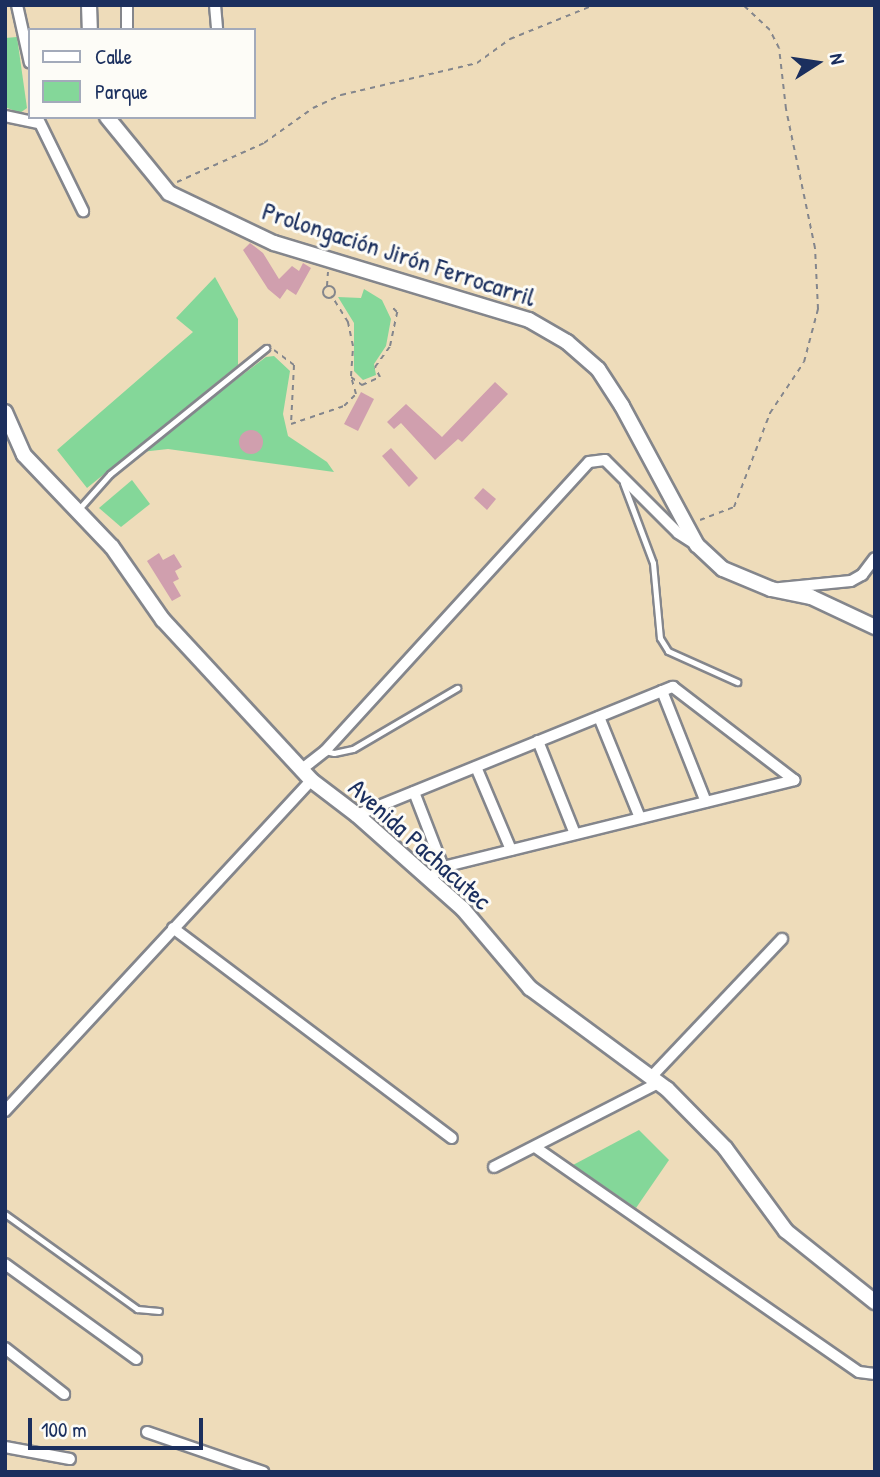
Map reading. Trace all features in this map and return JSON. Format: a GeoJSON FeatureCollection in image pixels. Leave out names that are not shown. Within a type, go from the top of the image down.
{"type":"FeatureCollection","features":[{"type":"Feature","properties":{"kind":"main road"},"geometry":{"type":"LineString","coordinates":[[89,5],[90,28]]}},
{"type":"Feature","properties":{"kind":"main road","name":"Prolongación Jirón Ferrocarril"},"geometry":{"type":"LineString","coordinates":[[109,119],[164,188],[274,243],[529,320],[568,342],[598,369],[698,545],[723,569],[771,589],[811,597],[875,627]]}},
{"type":"Feature","properties":{"kind":"main road","name":"Avenida Pachacutec"},"geometry":{"type":"LineString","coordinates":[[5,412],[24,455],[112,547],[163,620],[306,774],[357,815],[463,909],[530,988],[656,1079],[725,1148],[786,1231],[875,1302]]}},
{"type":"Feature","properties":{"kind":"street"},"geometry":{"type":"LineString","coordinates":[[17,5],[28,54]]}},
{"type":"Feature","properties":{"kind":"street"},"geometry":{"type":"LineString","coordinates":[[127,5],[127,28]]}},
{"type":"Feature","properties":{"kind":"street"},"geometry":{"type":"LineString","coordinates":[[215,5],[217,28]]}},
{"type":"Feature","properties":{"kind":"street"},"geometry":{"type":"LineString","coordinates":[[5,116],[28,119]]}},
{"type":"Feature","properties":{"kind":"street"},"geometry":{"type":"LineString","coordinates":[[37,120],[83,211]]}},
{"type":"Feature","properties":{"kind":"street"},"geometry":{"type":"LineString","coordinates":[[5,1111],[173,928],[325,751],[589,461],[605,460],[617,469],[678,533],[698,545]]}},
{"type":"Feature","properties":{"kind":"street"},"geometry":{"type":"LineString","coordinates":[[771,589],[851,581],[875,558]]}},
{"type":"Feature","properties":{"kind":"street"},"geometry":{"type":"LineString","coordinates":[[357,815],[673,687],[794,780],[443,867],[429,879]]}},
{"type":"Feature","properties":{"kind":"street"},"geometry":{"type":"LineString","coordinates":[[662,691],[706,802]]}},
{"type":"Feature","properties":{"kind":"street"},"geometry":{"type":"LineString","coordinates":[[599,717],[640,818]]}},
{"type":"Feature","properties":{"kind":"street"},"geometry":{"type":"LineString","coordinates":[[538,741],[575,834]]}},
{"type":"Feature","properties":{"kind":"street"},"geometry":{"type":"LineString","coordinates":[[476,767],[511,850]]}},
{"type":"Feature","properties":{"kind":"street"},"geometry":{"type":"LineString","coordinates":[[414,792],[443,867]]}},
{"type":"Feature","properties":{"kind":"street"},"geometry":{"type":"LineString","coordinates":[[173,928],[452,1138]]}},
{"type":"Feature","properties":{"kind":"street"},"geometry":{"type":"LineString","coordinates":[[494,1167],[656,1079],[782,939]]}},
{"type":"Feature","properties":{"kind":"street"},"geometry":{"type":"LineString","coordinates":[[535,1147],[859,1372],[875,1374]]}},
{"type":"Feature","properties":{"kind":"street"},"geometry":{"type":"LineString","coordinates":[[5,1264],[136,1360]]}},
{"type":"Feature","properties":{"kind":"street"},"geometry":{"type":"LineString","coordinates":[[5,1348],[64,1394]]}},
{"type":"Feature","properties":{"kind":"street"},"geometry":{"type":"LineString","coordinates":[[146,1432],[263,1472]]}},
{"type":"Feature","properties":{"kind":"street"},"geometry":{"type":"LineString","coordinates":[[5,1447],[70,1459]]}},
{"type":"Feature","properties":{"kind":"lane"},"geometry":{"type":"LineString","coordinates":[[76,511],[110,474],[266,348]]}},
{"type":"Feature","properties":{"kind":"lane"},"geometry":{"type":"LineString","coordinates":[[617,469],[653,563],[660,638],[668,651],[737,682]]}},
{"type":"Feature","properties":{"kind":"lane"},"geometry":{"type":"LineString","coordinates":[[325,751],[334,753],[353,748],[457,688]]}},
{"type":"Feature","properties":{"kind":"lane"},"geometry":{"type":"LineString","coordinates":[[5,1214],[137,1310],[159,1311]]}},
{"type":"Feature","properties":{"kind":"path"},"geometry":{"type":"LineString","coordinates":[[164,188],[264,143],[313,108],[341,95],[477,63],[510,39],[594,5]]}},
{"type":"Feature","properties":{"kind":"path"},"geometry":{"type":"LineString","coordinates":[[694,512],[698,521],[734,507],[770,413],[804,362],[818,309],[815,248],[786,109],[779,48],[769,30],[743,5]]}},
{"type":"Feature","properties":{"kind":"path"},"geometry":{"type":"LineString","coordinates":[[266,348],[281,353],[294,365],[291,424],[344,406],[355,394],[351,376],[352,334],[332,296]]}},
{"type":"Feature","properties":{"kind":"path"},"geometry":{"type":"LineString","coordinates":[[351,376],[362,385],[380,377],[375,365],[390,346],[397,312],[392,307]]}},
{"type":"Feature","properties":{"kind":"green space"},"geometry":{"type":"Polygon","coordinates":[[[17,37],[27,108],[20,113],[5,107],[5,38],[17,37]]]}},
{"type":"Feature","properties":{"kind":"green space"},"geometry":{"type":"Polygon","coordinates":[[[215,277],[238,319],[238,365],[87,488],[57,450],[193,332],[176,318],[215,277]]]}},
{"type":"Feature","properties":{"kind":"green space"},"geometry":{"type":"Polygon","coordinates":[[[364,289],[382,300],[391,319],[386,346],[374,364],[376,375],[363,380],[354,371],[354,323],[338,297],[361,298],[364,289]]]}},
{"type":"Feature","properties":{"kind":"green space"},"geometry":{"type":"Polygon","coordinates":[[[274,356],[290,371],[283,414],[288,436],[327,462],[334,472],[168,449],[141,452],[266,357],[274,356]]]}},
{"type":"Feature","properties":{"kind":"green space"},"geometry":{"type":"Polygon","coordinates":[[[132,480],[150,504],[121,527],[99,508],[132,480]]]}},
{"type":"Feature","properties":{"kind":"green space"},"geometry":{"type":"Polygon","coordinates":[[[639,1130],[669,1160],[636,1208],[573,1165],[639,1130]]]}},
{"type":"Feature","properties":{"kind":"building"},"geometry":{"type":"Polygon","coordinates":[[[250,243],[263,253],[279,279],[292,266],[299,271],[303,263],[311,268],[296,295],[287,289],[280,299],[268,289],[243,250],[250,243]]]}},
{"type":"Feature","properties":{"kind":"building"},"geometry":{"type":"Polygon","coordinates":[[[495,382],[508,394],[462,442],[458,439],[435,460],[401,423],[394,429],[387,422],[406,404],[442,437],[495,382]]]}},
{"type":"Feature","properties":{"kind":"building"},"geometry":{"type":"Polygon","coordinates":[[[361,392],[374,399],[358,431],[344,424],[361,392]]]}},
{"type":"Feature","properties":{"kind":"building"},"geometry":{"type":"Polygon","coordinates":[[[251,430],[259,434],[263,442],[259,450],[251,454],[243,450],[239,442],[243,434],[251,430]]]}},
{"type":"Feature","properties":{"kind":"building"},"geometry":{"type":"Polygon","coordinates":[[[391,448],[418,478],[409,487],[382,456],[391,448]]]}},
{"type":"Feature","properties":{"kind":"building"},"geometry":{"type":"Polygon","coordinates":[[[483,488],[496,499],[487,510],[474,498],[483,488]]]}},
{"type":"Feature","properties":{"kind":"building"},"geometry":{"type":"Polygon","coordinates":[[[159,553],[163,560],[174,554],[182,567],[175,571],[179,579],[173,582],[181,596],[172,601],[147,561],[159,553]]]}}]}
